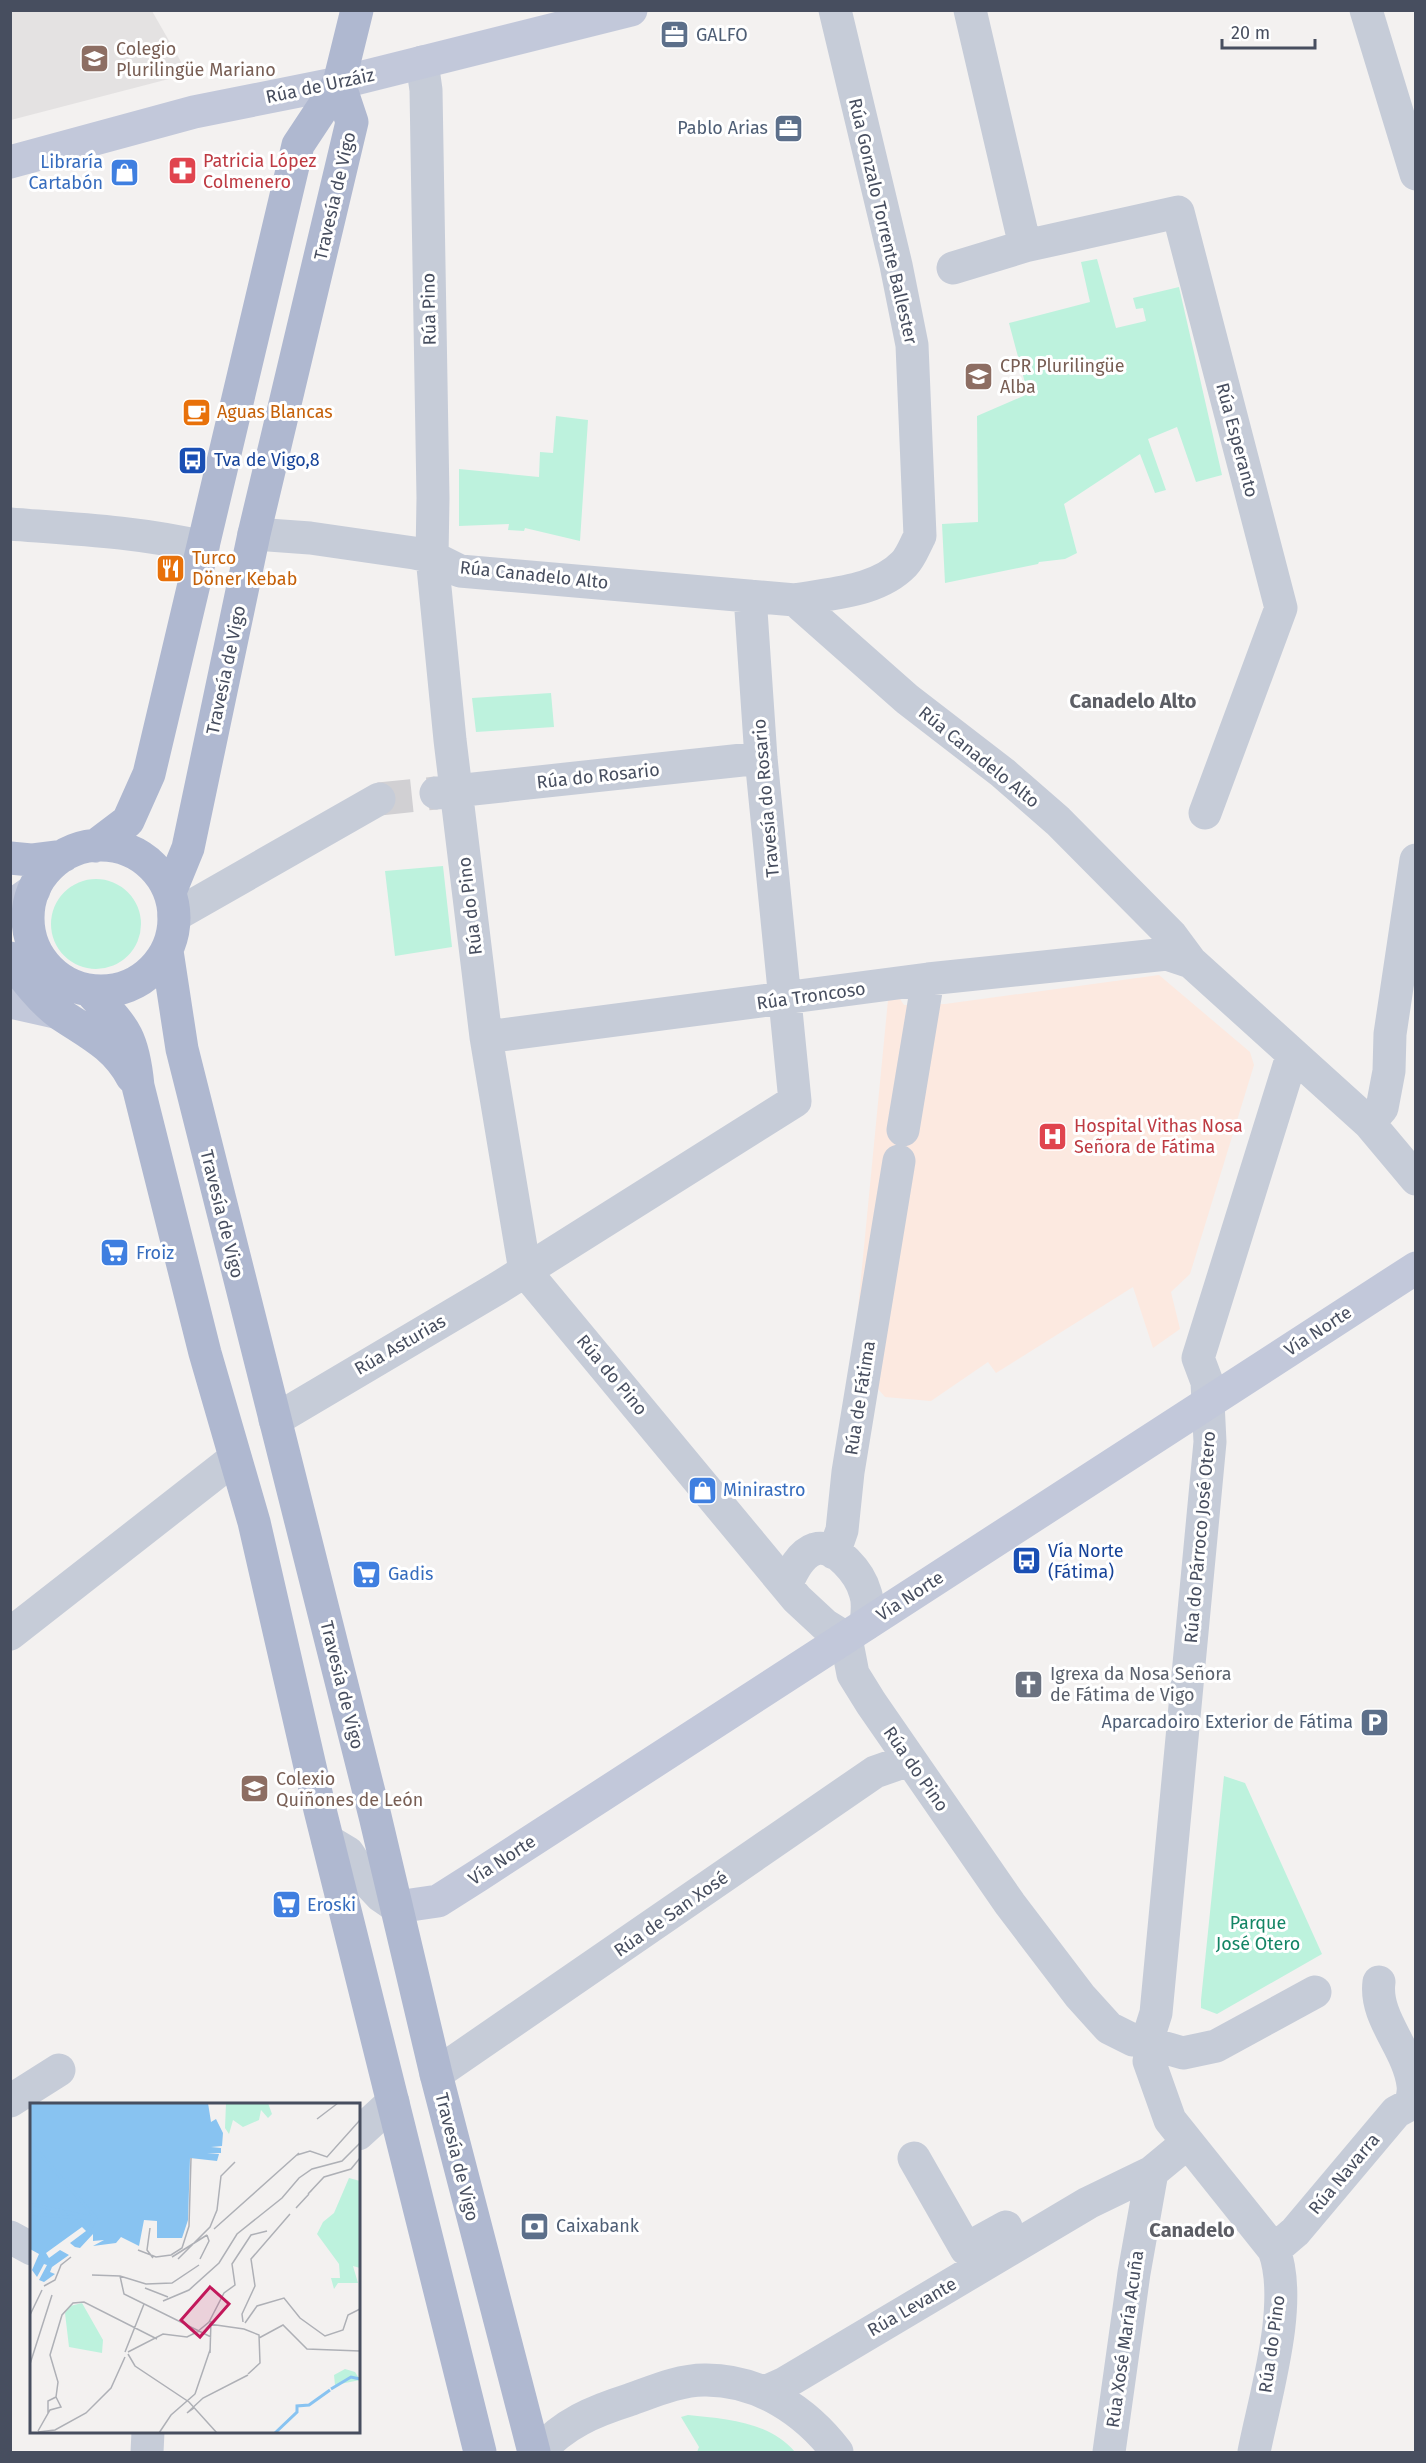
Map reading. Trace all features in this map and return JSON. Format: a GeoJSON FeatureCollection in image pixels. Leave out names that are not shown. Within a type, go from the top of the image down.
{"type":"FeatureCollection","features":[{"type":"Feature","properties":{"kind":"main road"},"geometry":{"type":"LineString","coordinates":[[339,83],[357,10]]}},
{"type":"Feature","properties":{"kind":"main road","name":"Travesía de Vigo"},"geometry":{"type":"LineString","coordinates":[[172,904],[188,848],[254,534],[352,122],[339,83]]}},
{"type":"Feature","properties":{"kind":"main road","name":"Travesía de Vigo"},"geometry":{"type":"LineString","coordinates":[[94,846],[128,821],[144,789],[298,146],[339,83]]}},
{"type":"Feature","properties":{"kind":"main road"},"geometry":{"type":"LineString","coordinates":[[10,858],[31,860],[63,856],[94,846],[110,846],[140,856],[163,878],[172,904],[167,951],[148,975],[120,989],[90,991],[72,986],[55,976]]}},
{"type":"Feature","properties":{"kind":"main road"},"geometry":{"type":"LineString","coordinates":[[18,973],[28,920],[22,899],[63,856]]}},
{"type":"Feature","properties":{"kind":"main road"},"geometry":{"type":"LineString","coordinates":[[10,922],[18,973],[59,1013],[107,1044],[125,1062],[138,1086]]}},
{"type":"Feature","properties":{"kind":"main road","name":"Travesía de Vigo"},"geometry":{"type":"LineString","coordinates":[[167,951],[182,1049],[397,1907],[436,2074],[534,2452]]}},
{"type":"Feature","properties":{"kind":"main road"},"geometry":{"type":"LineString","coordinates":[[90,991],[125,1029],[135,1055],[138,1086],[186,1280],[254,1522],[328,1841],[480,2452]]}},
{"type":"Feature","properties":{"kind":"street","name":"Rúa de Urzáiz"},"geometry":{"type":"LineString","coordinates":[[10,162],[194,112],[339,83],[631,10]]}},
{"type":"Feature","properties":{"kind":"street","name":"Rúa Gonzalo Torrente Ballester"},"geometry":{"type":"LineString","coordinates":[[795,600],[871,585],[890,576],[906,563],[920,536],[912,345],[896,265],[835,10]]}},
{"type":"Feature","properties":{"kind":"street"},"geometry":{"type":"LineString","coordinates":[[970,10],[1025,246]]}},
{"type":"Feature","properties":{"kind":"street"},"geometry":{"type":"LineString","coordinates":[[1366,10],[1416,174]]}},
{"type":"Feature","properties":{"kind":"street","name":"Rúa Pino"},"geometry":{"type":"LineString","coordinates":[[422,62],[426,90],[424,140],[434,498],[432,557]]}},
{"type":"Feature","properties":{"kind":"street","name":"Rúa Esperanto"},"geometry":{"type":"LineString","coordinates":[[954,268],[1025,246],[1178,212],[1281,608],[1205,813]]}},
{"type":"Feature","properties":{"kind":"street"},"geometry":{"type":"LineString","coordinates":[[10,524],[97,530],[169,539],[203,547]]}},
{"type":"Feature","properties":{"kind":"street","name":"Rúa Canadelo Alto"},"geometry":{"type":"LineString","coordinates":[[254,534],[310,538],[432,557],[460,571],[795,600],[907,699],[1003,773],[1042,807],[1172,935],[1191,963],[1369,1123],[1416,1179]]}},
{"type":"Feature","properties":{"kind":"street","name":"Rúa do Pino"},"geometry":{"type":"LineString","coordinates":[[432,557],[446,792],[525,1271],[786,1585],[825,1625],[856,1631],[853,1674],[909,1760],[1010,1904],[1080,1996],[1109,2028],[1149,2045],[1183,2053],[1216,2046],[1316,1992]]}},
{"type":"Feature","properties":{"kind":"street","name":"Travesía do Rosario"},"geometry":{"type":"LineString","coordinates":[[525,1271],[795,1101],[761,758],[750,596]]}},
{"type":"Feature","properties":{"kind":"street","name":"Rúa do Rosario"},"geometry":{"type":"LineString","coordinates":[[446,792],[761,758]]}},
{"type":"Feature","properties":{"kind":"street"},"geometry":{"type":"LineString","coordinates":[[172,904],[379,799]]}},
{"type":"Feature","properties":{"kind":"street"},"geometry":{"type":"LineString","coordinates":[[1369,1123],[1382,1108],[1389,1071],[1390,1034],[1416,860]]}},
{"type":"Feature","properties":{"kind":"street"},"geometry":{"type":"LineString","coordinates":[[1136,957],[1158,932],[1156,919]]}},
{"type":"Feature","properties":{"kind":"street","name":"Rúa Troncoso"},"geometry":{"type":"LineString","coordinates":[[486,1037],[786,1000],[928,979],[1136,957],[1167,954],[1191,963]]}},
{"type":"Feature","properties":{"kind":"street"},"geometry":{"type":"LineString","coordinates":[[18,973],[55,976]]}},
{"type":"Feature","properties":{"kind":"street","name":"Rúa de Fátima"},"geometry":{"type":"LineString","coordinates":[[834,1553],[842,1530],[848,1472],[928,979]]}},
{"type":"Feature","properties":{"kind":"street","name":"Rúa do Párroco José Otero"},"geometry":{"type":"LineString","coordinates":[[1149,2045],[1156,2013],[1210,1442],[1207,1382],[1198,1358],[1292,1056]]}},
{"type":"Feature","properties":{"kind":"street","name":"Vía Norte"},"geometry":{"type":"LineString","coordinates":[[397,1907],[438,1900],[1416,1268]]}},
{"type":"Feature","properties":{"kind":"street","name":"Rúa Asturias"},"geometry":{"type":"LineString","coordinates":[[275,1420],[525,1271]]}},
{"type":"Feature","properties":{"kind":"street"},"geometry":{"type":"LineString","coordinates":[[10,1634],[235,1458]]}},
{"type":"Feature","properties":{"kind":"street"},"geometry":{"type":"LineString","coordinates":[[786,1585],[793,1569],[813,1550],[821,1548],[834,1553],[844,1560],[865,1590],[856,1631]]}},
{"type":"Feature","properties":{"kind":"street","name":"Rúa de San Xosé"},"geometry":{"type":"LineString","coordinates":[[436,2074],[875,1772],[909,1760]]}},
{"type":"Feature","properties":{"kind":"street"},"geometry":{"type":"LineString","coordinates":[[328,1841],[348,1853],[365,1879],[381,1896],[397,1907]]}},
{"type":"Feature","properties":{"kind":"street"},"geometry":{"type":"LineString","coordinates":[[1379,1982],[1377,1997],[1406,2060],[1413,2085],[1413,2104]]}},
{"type":"Feature","properties":{"kind":"street","name":"Rúa do Pino"},"geometry":{"type":"LineString","coordinates":[[1149,2045],[1170,2120],[1274,2250],[1281,2267],[1281,2313],[1254,2452]]}},
{"type":"Feature","properties":{"kind":"street"},"geometry":{"type":"LineString","coordinates":[[10,2101],[59,2070]]}},
{"type":"Feature","properties":{"kind":"street"},"geometry":{"type":"LineString","coordinates":[[360,2132],[393,2102]]}},
{"type":"Feature","properties":{"kind":"street","name":"Rúa Navarra"},"geometry":{"type":"LineString","coordinates":[[1274,2250],[1295,2232],[1396,2112],[1413,2104]]}},
{"type":"Feature","properties":{"kind":"street","name":"Rúa Levante"},"geometry":{"type":"LineString","coordinates":[[765,2392],[785,2383],[1098,2198],[1152,2172],[1187,2143]]}},
{"type":"Feature","properties":{"kind":"street"},"geometry":{"type":"LineString","coordinates":[[914,2158],[966,2249],[1027,2216],[1059,2221]]}},
{"type":"Feature","properties":{"kind":"street","name":"Rúa Xosé María Acuña"},"geometry":{"type":"LineString","coordinates":[[1109,2452],[1152,2172]]}},
{"type":"Feature","properties":{"kind":"street","name":"Rúa Xosé María Acuña"},"geometry":{"type":"LineString","coordinates":[[1098,2198],[1116,2201],[1131,2208],[1142,2226]]}},
{"type":"Feature","properties":{"kind":"street"},"geometry":{"type":"LineString","coordinates":[[10,2237],[30,2248]]}},
{"type":"Feature","properties":{"kind":"street"},"geometry":{"type":"LineString","coordinates":[[539,2452],[569,2424],[613,2405],[689,2382],[705,2380],[734,2383],[765,2392],[784,2402],[808,2421],[837,2452]]}},
{"type":"Feature","properties":{"kind":"street"},"geometry":{"type":"LineString","coordinates":[[518,2397],[540,2420],[550,2424],[569,2424]]}},
{"type":"Feature","properties":{"kind":"street"},"geometry":{"type":"LineString","coordinates":[[147,2452],[148,2433]]}},
{"type":"Feature","properties":{"kind":"shaded area","name":"Colegio Plurilingüe Mariano"},"geometry":{"type":"Polygon","coordinates":[[[10,11],[152,11],[188,74],[11,120],[10,11]]]}},
{"type":"Feature","properties":{"kind":"shaded area","name":"Hospital Vithas Nosa Señora de Fátima"},"geometry":{"type":"Polygon","coordinates":[[[1159,975],[1250,1052],[1254,1065],[1190,1274],[1171,1292],[1180,1329],[1153,1348],[1133,1287],[996,1373],[988,1362],[931,1401],[885,1397],[853,1360],[888,1000],[900,999],[904,1005],[945,1004],[1159,975]]]}},
{"type":"Feature","properties":{"kind":"green space"},"geometry":{"type":"Polygon","coordinates":[[[1097,259],[1116,328],[1146,321],[1143,308],[1136,309],[1133,298],[1179,287],[1222,475],[1196,482],[1177,427],[1148,439],[1166,490],[1155,493],[1140,454],[1064,504],[1077,553],[1065,559],[1039,562],[945,583],[942,524],[978,522],[977,416],[1028,394],[1009,323],[1090,302],[1081,262],[1097,259]]]}},
{"type":"Feature","properties":{"kind":"green space"},"geometry":{"type":"Polygon","coordinates":[[[556,416],[588,420],[580,541],[525,528],[524,531],[508,530],[509,524],[459,526],[459,469],[539,477],[540,452],[553,453],[556,416]]]}},
{"type":"Feature","properties":{"kind":"green space"},"geometry":{"type":"Polygon","coordinates":[[[551,693],[554,727],[476,732],[472,698],[551,693]]]}},
{"type":"Feature","properties":{"kind":"green space"},"geometry":{"type":"Polygon","coordinates":[[[443,866],[452,947],[395,956],[385,871],[443,866]]]}},
{"type":"Feature","properties":{"kind":"green space"},"geometry":{"type":"Polygon","coordinates":[[[96,879],[113,883],[128,892],[137,907],[141,924],[137,941],[128,956],[113,965],[96,969],[79,965],[64,956],[55,941],[51,924],[55,907],[64,892],[79,883],[96,879]]]}},
{"type":"Feature","properties":{"kind":"green space","name":"Parque José Otero"},"geometry":{"type":"Polygon","coordinates":[[[1224,1776],[1245,1783],[1322,1954],[1217,2014],[1201,2008],[1201,2000],[1224,1776]]]}},
{"type":"Feature","properties":{"kind":"green space"},"geometry":{"type":"Polygon","coordinates":[[[688,2415],[746,2423],[773,2434],[795,2452],[697,2452],[699,2447],[681,2417],[688,2415]]]}},
{"type":"Feature","properties":{"kind":"tunnel"},"geometry":{"type":"LineString","coordinates":[[379,799],[436,793]]}},
{"type":"Feature","properties":{"kind":"place","name":"GALFO"},"geometry":{"type":"Point","coordinates":[675,35]}},
{"type":"Feature","properties":{"kind":"place","name":"Colegio Plurilingüe Mariano"},"geometry":{"type":"Point","coordinates":[95,59]}},
{"type":"Feature","properties":{"kind":"place","name":"Pablo Arias"},"geometry":{"type":"Point","coordinates":[789,128]}},
{"type":"Feature","properties":{"kind":"place","name":"Patricia López Colmenero"},"geometry":{"type":"Point","coordinates":[182,171]}},
{"type":"Feature","properties":{"kind":"place","name":"Libraría Cartabón"},"geometry":{"type":"Point","coordinates":[124,172]}},
{"type":"Feature","properties":{"kind":"place","name":"CPR Plurilingüe Alba"},"geometry":{"type":"Point","coordinates":[979,376]}},
{"type":"Feature","properties":{"kind":"place","name":"Aguas Blancas"},"geometry":{"type":"Point","coordinates":[196,412]}},
{"type":"Feature","properties":{"kind":"place","name":"Tva de Vigo,8"},"geometry":{"type":"Point","coordinates":[193,460]}},
{"type":"Feature","properties":{"kind":"place","name":"Turco Döner Kebab"},"geometry":{"type":"Point","coordinates":[171,568]}},
{"type":"Feature","properties":{"kind":"place","name":"Hospital Vithas Nosa Señora de Fátima"},"geometry":{"type":"Point","coordinates":[1053,1136]}},
{"type":"Feature","properties":{"kind":"place","name":"Froiz"},"geometry":{"type":"Point","coordinates":[115,1253]}},
{"type":"Feature","properties":{"kind":"place","name":"Minirastro"},"geometry":{"type":"Point","coordinates":[702,1490]}},
{"type":"Feature","properties":{"kind":"place","name":"Vía Norte (Fátima)"},"geometry":{"type":"Point","coordinates":[1027,1561]}},
{"type":"Feature","properties":{"kind":"place","name":"Gadis"},"geometry":{"type":"Point","coordinates":[367,1574]}},
{"type":"Feature","properties":{"kind":"place","name":"Igrexa da Nosa Señora de Fátima de Vigo"},"geometry":{"type":"Point","coordinates":[1029,1684]}},
{"type":"Feature","properties":{"kind":"place","name":"Aparcadoiro Exterior de Fátima"},"geometry":{"type":"Point","coordinates":[1374,1722]}},
{"type":"Feature","properties":{"kind":"place","name":"Colexio Quiñones de León"},"geometry":{"type":"Point","coordinates":[255,1789]}},
{"type":"Feature","properties":{"kind":"place","name":"Eroski"},"geometry":{"type":"Point","coordinates":[286,1905]}},
{"type":"Feature","properties":{"kind":"place","name":"Caixabank"},"geometry":{"type":"Point","coordinates":[535,2226]}},
{"type":"Feature","properties":{"kind":"district","name":"Canadelo Alto"},"geometry":{"type":"Point","coordinates":[1133,701]}},
{"type":"Feature","properties":{"kind":"district","name":"Canadelo"},"geometry":{"type":"Point","coordinates":[1192,2230]}}]}
